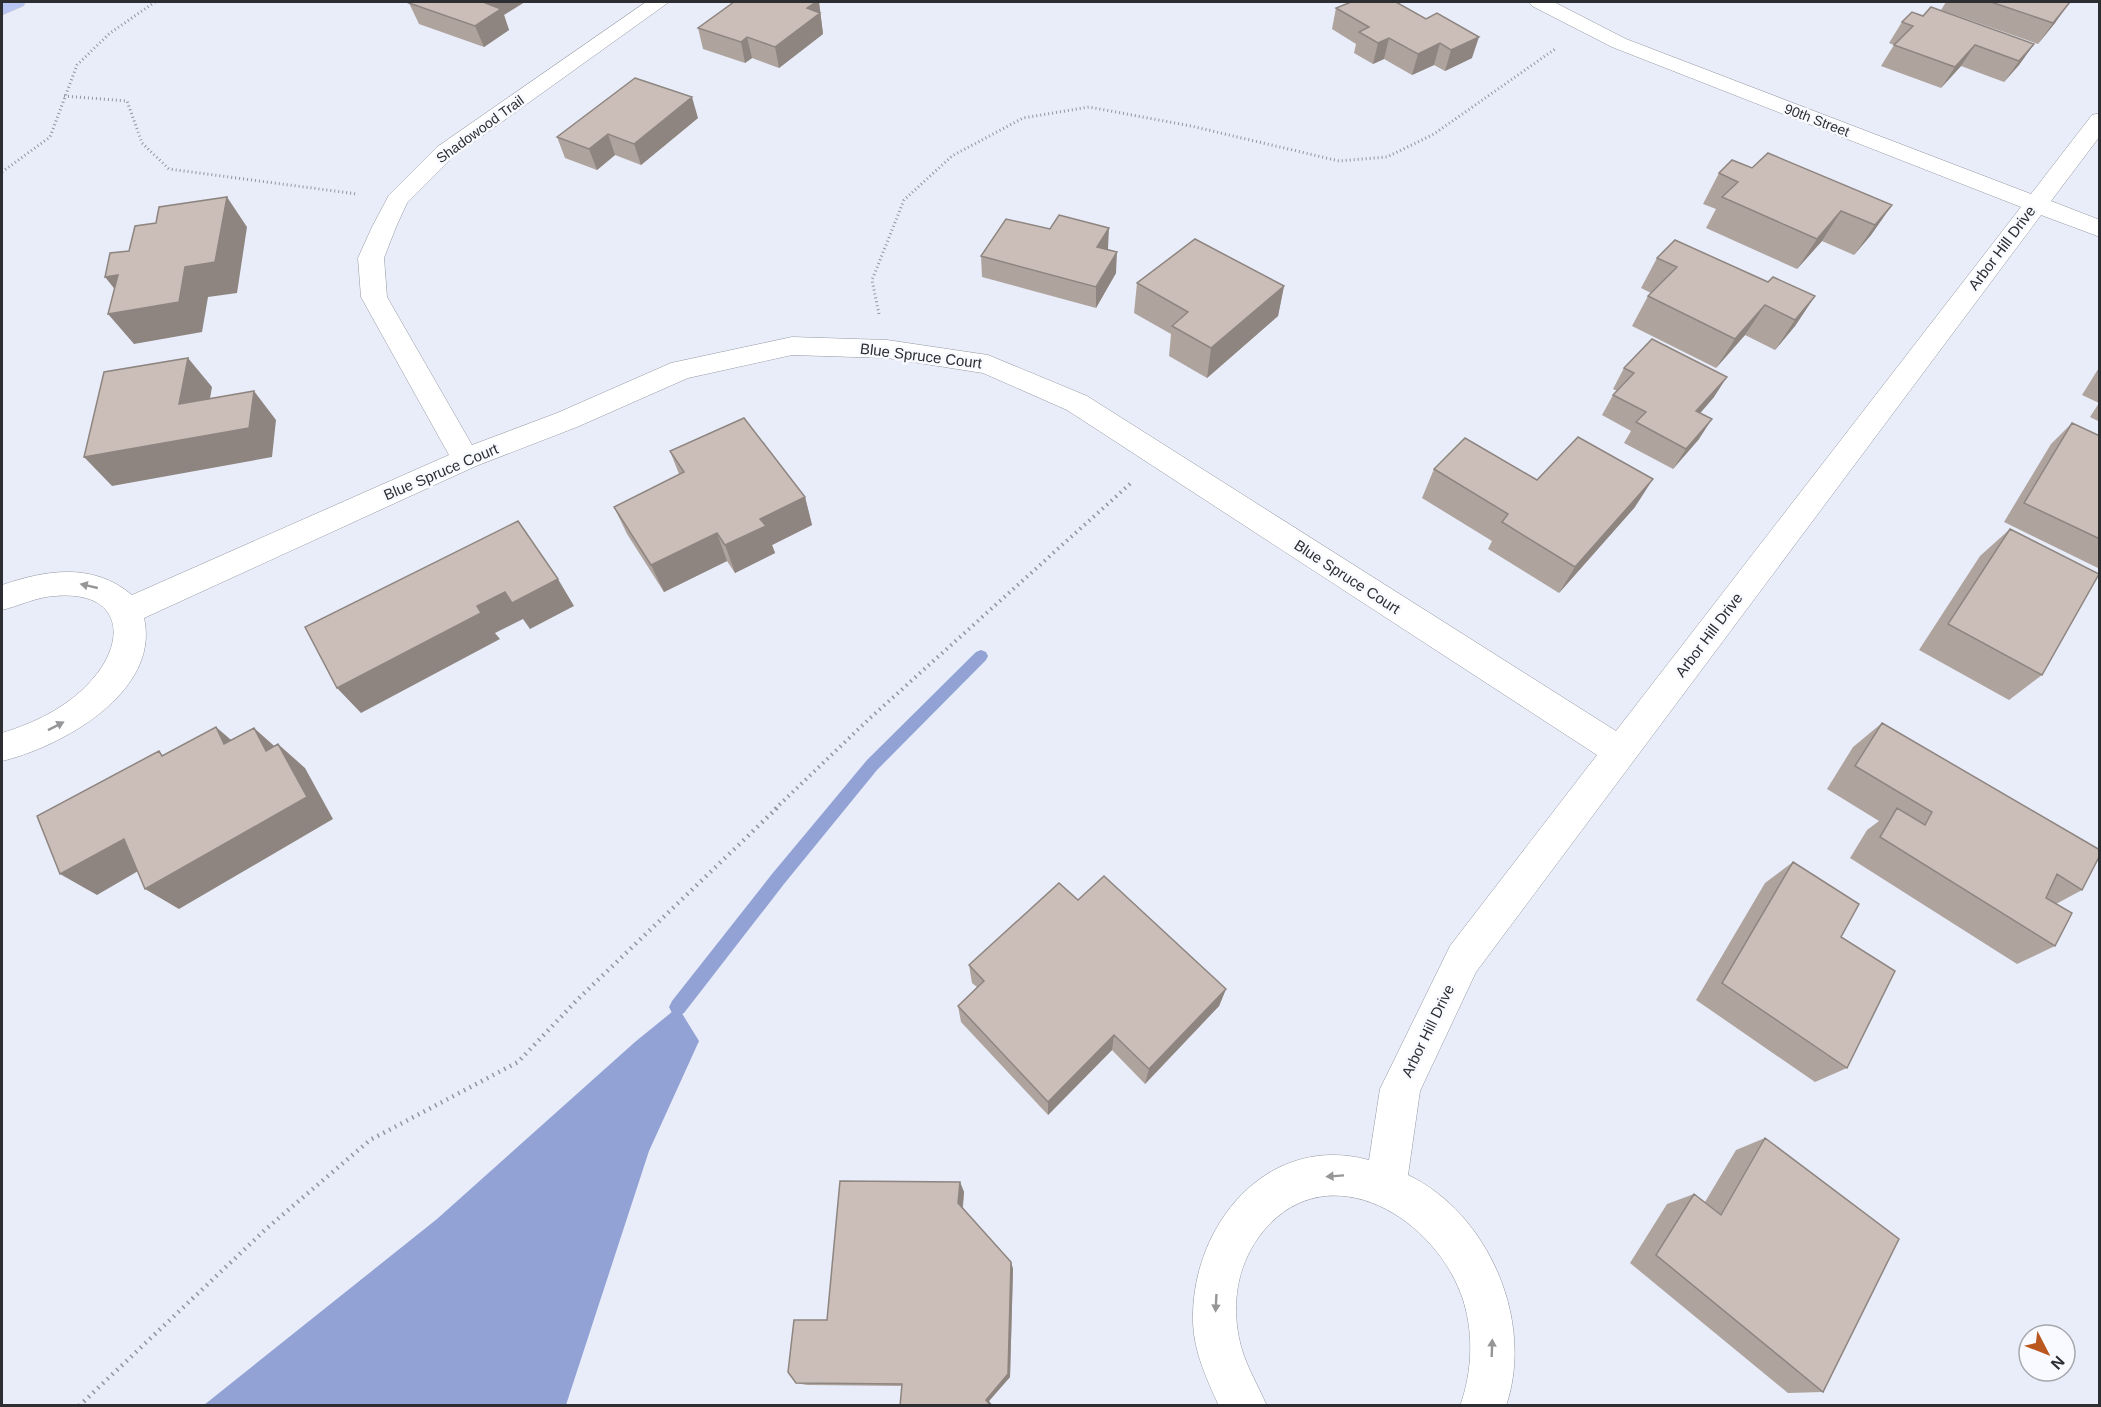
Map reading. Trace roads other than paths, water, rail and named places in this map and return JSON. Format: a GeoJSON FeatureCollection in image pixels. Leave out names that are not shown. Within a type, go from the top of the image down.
{"type":"FeatureCollection","features":[{"type":"Feature","properties":{"kind":"main road"},"geometry":{"type":"LineString","coordinates":[[2,9],[16,2]]}},
{"type":"Feature","properties":{"kind":"street","name":"Shadowood Trail"},"geometry":{"type":"LineString","coordinates":[[466,459],[374,297],[371,258],[396,200],[445,153],[659,2]]}},
{"type":"Feature","properties":{"kind":"street","name":"90th Street"},"geometry":{"type":"LineString","coordinates":[[1539,2],[1619,43],[2100,229]]}},
{"type":"Feature","properties":{"kind":"street","name":"Arbor Hill Drive"},"geometry":{"type":"LineString","coordinates":[[1386,1185],[1400,1089],[1463,959],[2100,120]]}},
{"type":"Feature","properties":{"kind":"street","name":"Blue Spruce Court"},"geometry":{"type":"LineString","coordinates":[[128,611],[466,459],[567,420],[681,370],[792,346],[887,349],[988,364],[1077,403],[1620,752]]}},
{"type":"Feature","properties":{"kind":"street"},"geometry":{"type":"LineString","coordinates":[[2,598],[30,588],[62,582],[91,585],[113,595],[128,611],[132,635],[123,663],[102,692],[71,718],[32,738],[2,747]]}},
{"type":"Feature","properties":{"kind":"street"},"geometry":{"type":"LineString","coordinates":[[1244,1406],[1228,1377],[1215,1326],[1218,1275],[1235,1232],[1264,1200],[1300,1180],[1343,1175],[1386,1185],[1426,1208],[1459,1245],[1484,1292],[1493,1342],[1488,1394],[1483,1406]]}},
{"type":"Feature","properties":{"kind":"water"},"geometry":{"type":"Polygon","coordinates":[[[678,1007],[699,1041],[649,1151],[566,1405],[204,1405],[437,1219],[635,1042],[678,1007]]]}},
{"type":"Feature","properties":{"kind":"waterway"},"geometry":{"type":"LineString","coordinates":[[678,1007],[778,879],[872,765],[981,656]]}}]}
